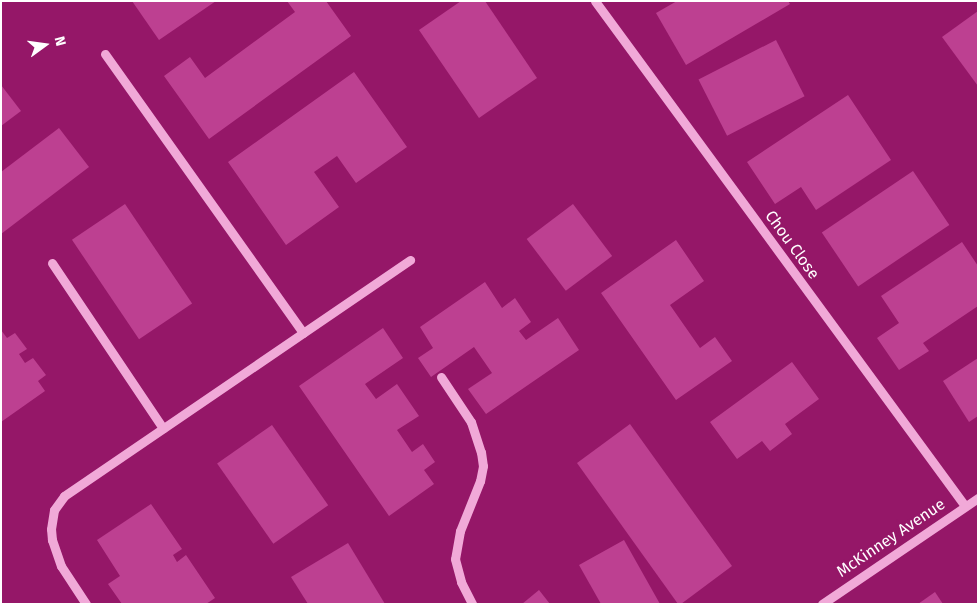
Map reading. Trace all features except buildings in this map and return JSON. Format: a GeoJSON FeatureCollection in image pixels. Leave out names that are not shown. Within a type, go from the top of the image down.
{"type":"FeatureCollection","features":[{"type":"Feature","properties":{"kind":"street","name":"Chou Close"},"geometry":{"type":"LineString","coordinates":[[594,1],[965,506]]}},
{"type":"Feature","properties":{"kind":"street"},"geometry":{"type":"LineString","coordinates":[[105,54],[303,333]]}},
{"type":"Feature","properties":{"kind":"street"},"geometry":{"type":"LineString","coordinates":[[86,604],[61,566],[55,553],[51,529],[54,510],[64,496],[410,260]]}},
{"type":"Feature","properties":{"kind":"street"},"geometry":{"type":"LineString","coordinates":[[52,263],[163,428]]}},
{"type":"Feature","properties":{"kind":"street"},"geometry":{"type":"LineString","coordinates":[[441,377],[471,422],[481,452],[483,466],[480,481],[460,532],[455,559],[461,582],[472,604]]}},
{"type":"Feature","properties":{"kind":"street","name":"McKinney Avenue"},"geometry":{"type":"LineString","coordinates":[[822,604],[978,498]]}}]}
